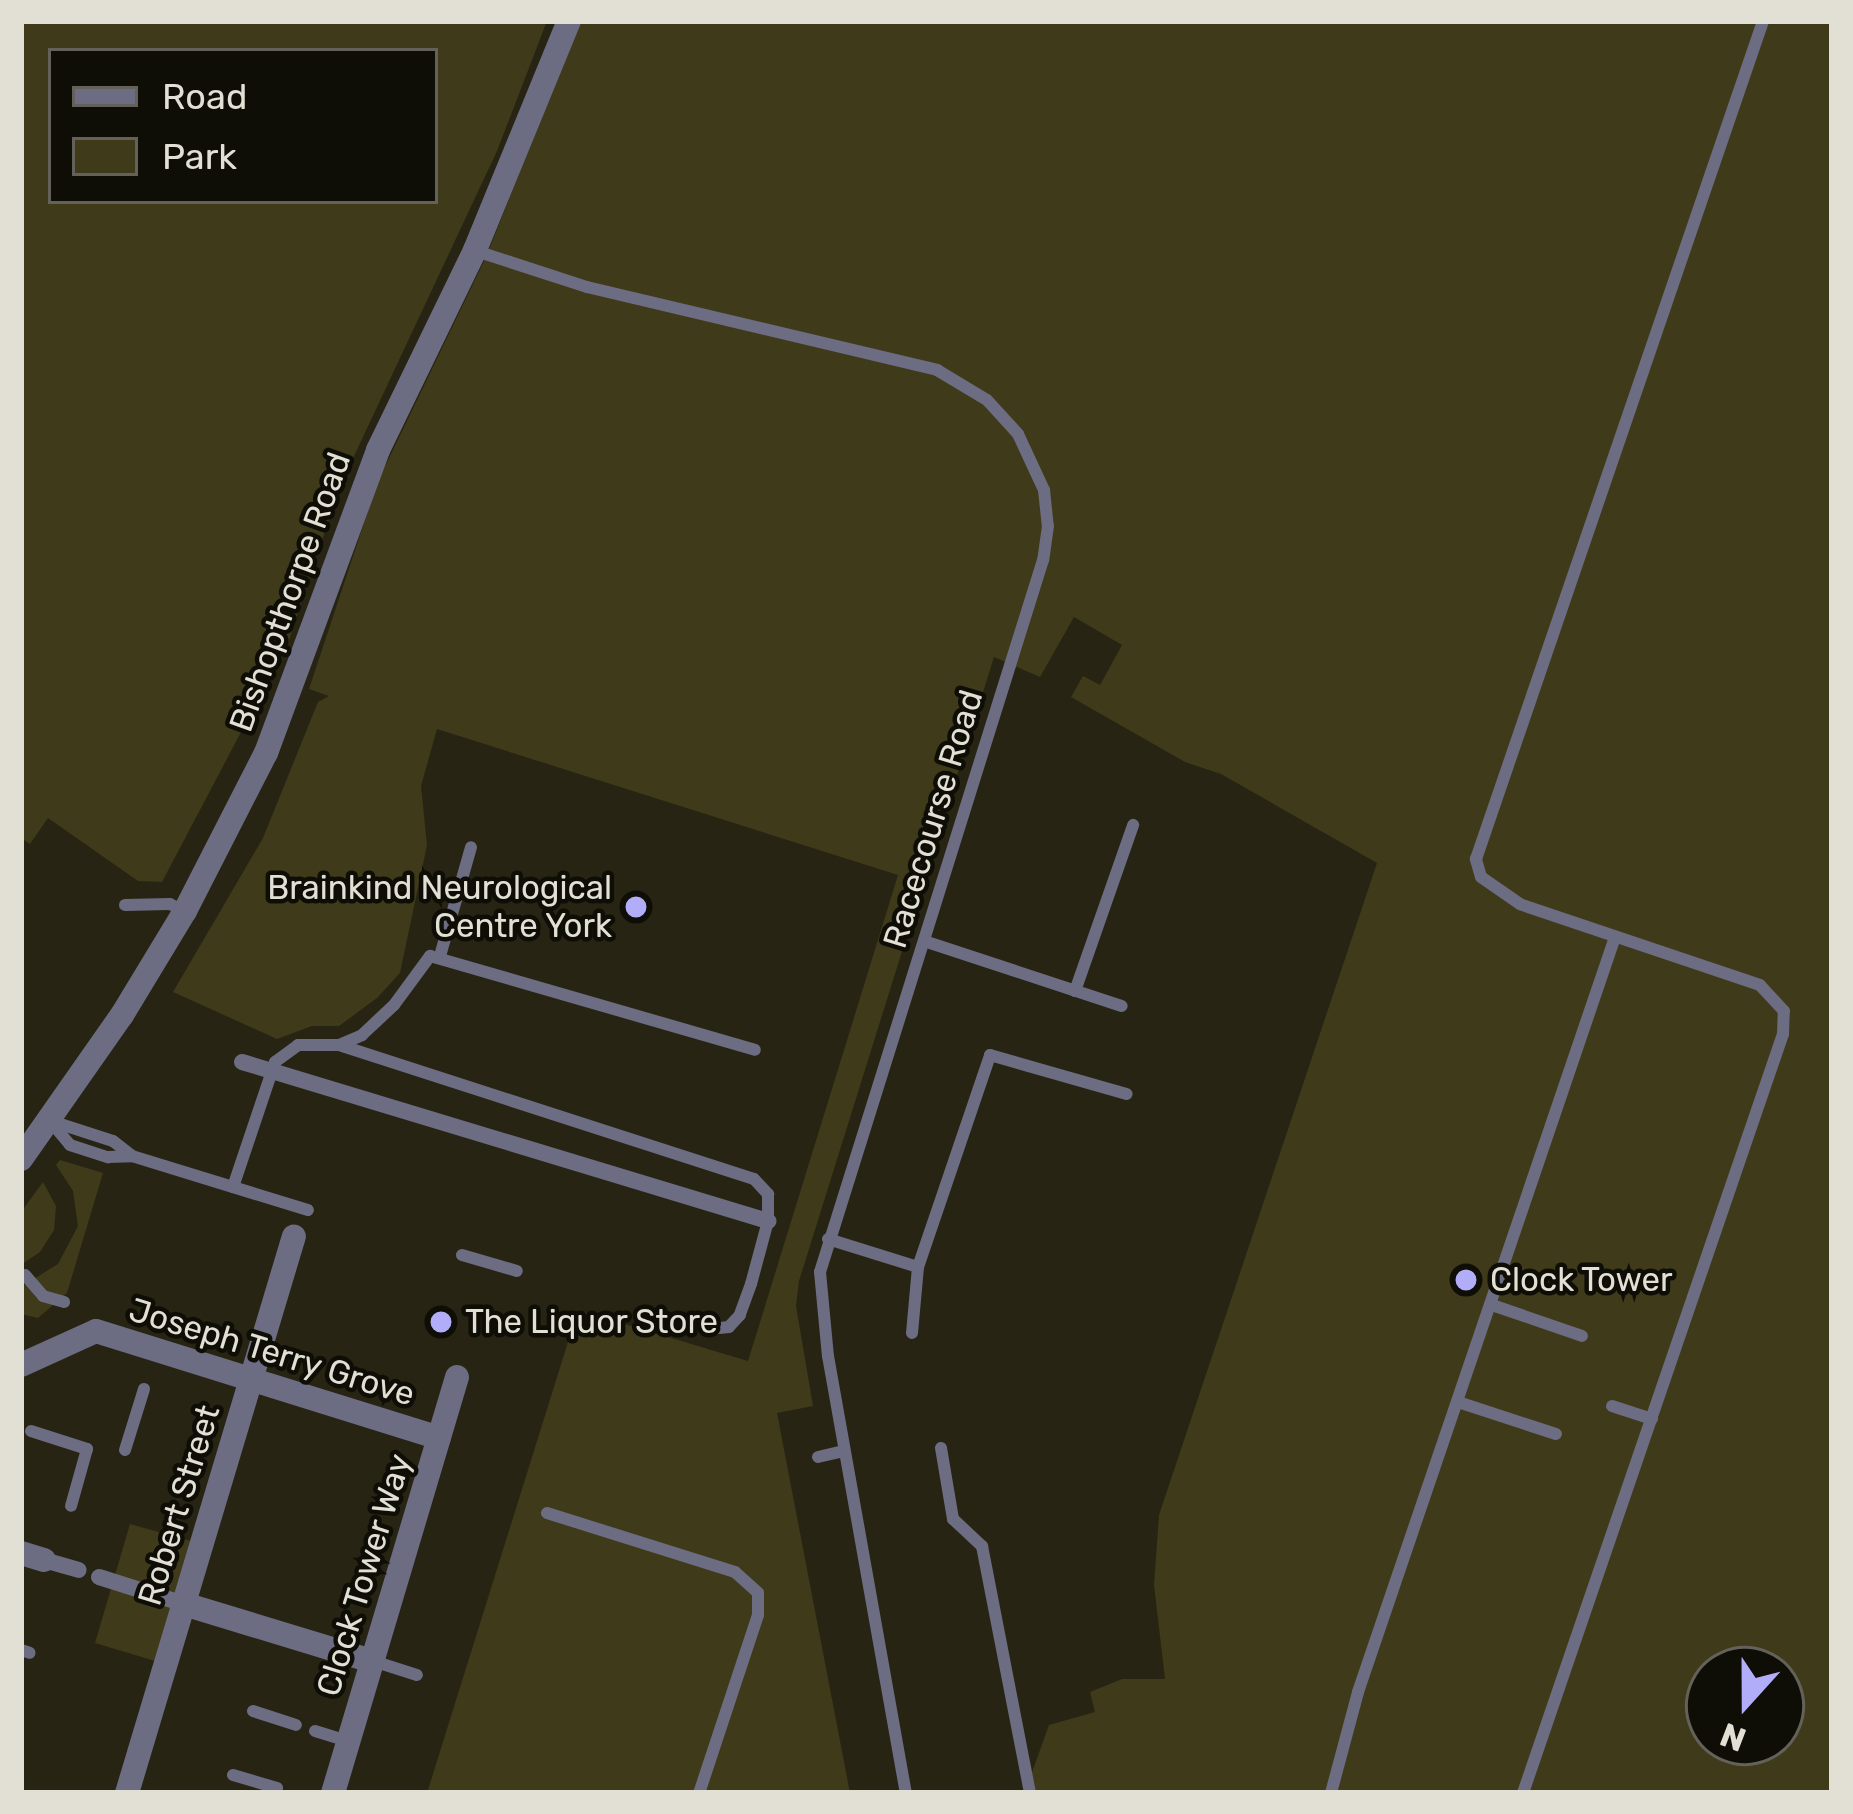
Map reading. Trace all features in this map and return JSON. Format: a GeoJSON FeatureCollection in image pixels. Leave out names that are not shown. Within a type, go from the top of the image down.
{"type":"FeatureCollection","features":[{"type":"Feature","properties":{"kind":"street","name":"Bishopthorpe Road"},"geometry":{"type":"LineString","coordinates":[[21,1160],[185,911],[279,724],[377,450],[475,250],[569,21]]}},
{"type":"Feature","properties":{"kind":"street"},"geometry":{"type":"LineString","coordinates":[[242,1062],[768,1221]]}},
{"type":"Feature","properties":{"kind":"street","name":"Robert Street"},"geometry":{"type":"LineString","coordinates":[[128,1793],[294,1236]]}},
{"type":"Feature","properties":{"kind":"street","name":"Joseph Terry Grove"},"geometry":{"type":"LineString","coordinates":[[21,1365],[95,1331],[153,1359],[251,1379],[439,1438]]}},
{"type":"Feature","properties":{"kind":"street","name":"Clock Tower Way"},"geometry":{"type":"LineString","coordinates":[[333,1793],[458,1377]]}},
{"type":"Feature","properties":{"kind":"street"},"geometry":{"type":"LineString","coordinates":[[33,1557],[79,1570]]}},
{"type":"Feature","properties":{"kind":"street"},"geometry":{"type":"LineString","coordinates":[[99,1576],[372,1661]]}},
{"type":"Feature","properties":{"kind":"lane"},"geometry":{"type":"LineString","coordinates":[[1522,1793],[1783,1034],[1784,1011],[1760,985],[1498,893],[1481,877],[1476,859],[1763,21]]}},
{"type":"Feature","properties":{"kind":"lane","name":"Racecourse Road"},"geometry":{"type":"LineString","coordinates":[[475,250],[586,287],[937,370],[987,400],[1018,434],[1044,490],[1048,526],[1043,560],[828,1239],[819,1297],[906,1793]]}},
{"type":"Feature","properties":{"kind":"lane"},"geometry":{"type":"LineString","coordinates":[[1075,991],[1132,825]]}},
{"type":"Feature","properties":{"kind":"lane"},"geometry":{"type":"LineString","coordinates":[[440,956],[471,847]]}},
{"type":"Feature","properties":{"kind":"lane"},"geometry":{"type":"LineString","coordinates":[[125,905],[170,904],[185,911]]}},
{"type":"Feature","properties":{"kind":"lane"},"geometry":{"type":"LineString","coordinates":[[1331,1793],[1358,1691],[1615,937]]}},
{"type":"Feature","properties":{"kind":"lane"},"geometry":{"type":"LineString","coordinates":[[924,940],[1122,1006]]}},
{"type":"Feature","properties":{"kind":"lane"},"geometry":{"type":"LineString","coordinates":[[339,1046],[375,1025],[422,961],[440,956],[755,1050]]}},
{"type":"Feature","properties":{"kind":"lane"},"geometry":{"type":"LineString","coordinates":[[233,1187],[271,1070],[298,1045],[339,1046],[754,1179],[768,1194],[768,1221],[740,1315],[729,1327],[711,1329]]}},
{"type":"Feature","properties":{"kind":"lane"},"geometry":{"type":"LineString","coordinates":[[912,1333],[918,1267],[990,1055],[1127,1094]]}},
{"type":"Feature","properties":{"kind":"lane"},"geometry":{"type":"LineString","coordinates":[[50,1121],[113,1141],[132,1156],[308,1210]]}},
{"type":"Feature","properties":{"kind":"lane"},"geometry":{"type":"LineString","coordinates":[[828,1239],[918,1267]]}},
{"type":"Feature","properties":{"kind":"lane"},"geometry":{"type":"LineString","coordinates":[[462,1255],[518,1271]]}},
{"type":"Feature","properties":{"kind":"lane"},"geometry":{"type":"LineString","coordinates":[[25,1275],[43,1296],[64,1302]]}},
{"type":"Feature","properties":{"kind":"lane"},"geometry":{"type":"LineString","coordinates":[[1492,1305],[1582,1336]]}},
{"type":"Feature","properties":{"kind":"lane"},"geometry":{"type":"LineString","coordinates":[[124,1450],[144,1389]]}},
{"type":"Feature","properties":{"kind":"lane"},"geometry":{"type":"LineString","coordinates":[[1458,1402],[1556,1434]]}},
{"type":"Feature","properties":{"kind":"lane"},"geometry":{"type":"LineString","coordinates":[[1612,1406],[1652,1419]]}},
{"type":"Feature","properties":{"kind":"lane"},"geometry":{"type":"LineString","coordinates":[[31,1431],[87,1449],[71,1506]]}},
{"type":"Feature","properties":{"kind":"lane"},"geometry":{"type":"LineString","coordinates":[[941,1448],[953,1520],[982,1546],[1030,1793]]}},
{"type":"Feature","properties":{"kind":"lane"},"geometry":{"type":"LineString","coordinates":[[818,1457],[844,1451]]}},
{"type":"Feature","properties":{"kind":"lane"},"geometry":{"type":"LineString","coordinates":[[547,1513],[735,1572],[758,1593],[758,1615],[699,1793]]}},
{"type":"Feature","properties":{"kind":"lane"},"geometry":{"type":"LineString","coordinates":[[372,1661],[417,1675]]}},
{"type":"Feature","properties":{"kind":"lane"},"geometry":{"type":"LineString","coordinates":[[254,1711],[296,1725]]}},
{"type":"Feature","properties":{"kind":"lane"},"geometry":{"type":"LineString","coordinates":[[315,1731],[348,1741]]}},
{"type":"Feature","properties":{"kind":"lane"},"geometry":{"type":"LineString","coordinates":[[233,1775],[277,1788]]}},
{"type":"Feature","properties":{"kind":"green space"},"geometry":{"type":"Polygon","coordinates":[[[21,21],[547,21],[497,151],[340,486],[288,643],[277,659],[267,659],[270,677],[162,882],[138,881],[48,818],[30,844],[21,838],[21,21]]]}},
{"type":"Feature","properties":{"kind":"green space"},"geometry":{"type":"Polygon","coordinates":[[[580,21],[1832,21],[1832,1793],[1035,1793],[1031,1775],[1049,1725],[1095,1712],[1090,1692],[1122,1679],[1165,1679],[1154,1585],[1159,1515],[1377,863],[1221,774],[1185,762],[1071,697],[1083,676],[1100,685],[1122,645],[1074,617],[1040,677],[994,657],[799,1281],[796,1306],[813,1406],[777,1413],[850,1793],[427,1793],[578,1310],[748,1361],[898,875],[437,729],[421,786],[427,845],[400,973],[377,998],[339,1026],[312,1026],[277,1039],[173,992],[263,838],[318,702],[329,696],[309,689],[378,481],[486,257],[580,21]]]}},
{"type":"Feature","properties":{"kind":"green space"},"geometry":{"type":"Polygon","coordinates":[[[60,1160],[103,1173],[67,1293],[38,1318],[21,1314],[21,1287],[58,1264],[78,1226],[73,1191],[56,1165],[60,1160]]]}},
{"type":"Feature","properties":{"kind":"green space"},"geometry":{"type":"Polygon","coordinates":[[[43,1182],[56,1206],[54,1230],[40,1252],[21,1265],[21,1212],[43,1182]]]}},
{"type":"Feature","properties":{"kind":"green space"},"geometry":{"type":"Polygon","coordinates":[[[130,1524],[191,1541],[155,1661],[95,1643],[130,1524]]]}},
{"type":"Feature","properties":{"kind":"place","name":"Brainkind Neurological Centre York"},"geometry":{"type":"Point","coordinates":[636,907]}},
{"type":"Feature","properties":{"kind":"place","name":"Clock Tower"},"geometry":{"type":"Point","coordinates":[1466,1280]}},
{"type":"Feature","properties":{"kind":"place","name":"The Liquor Store"},"geometry":{"type":"Point","coordinates":[441,1322]}}]}
